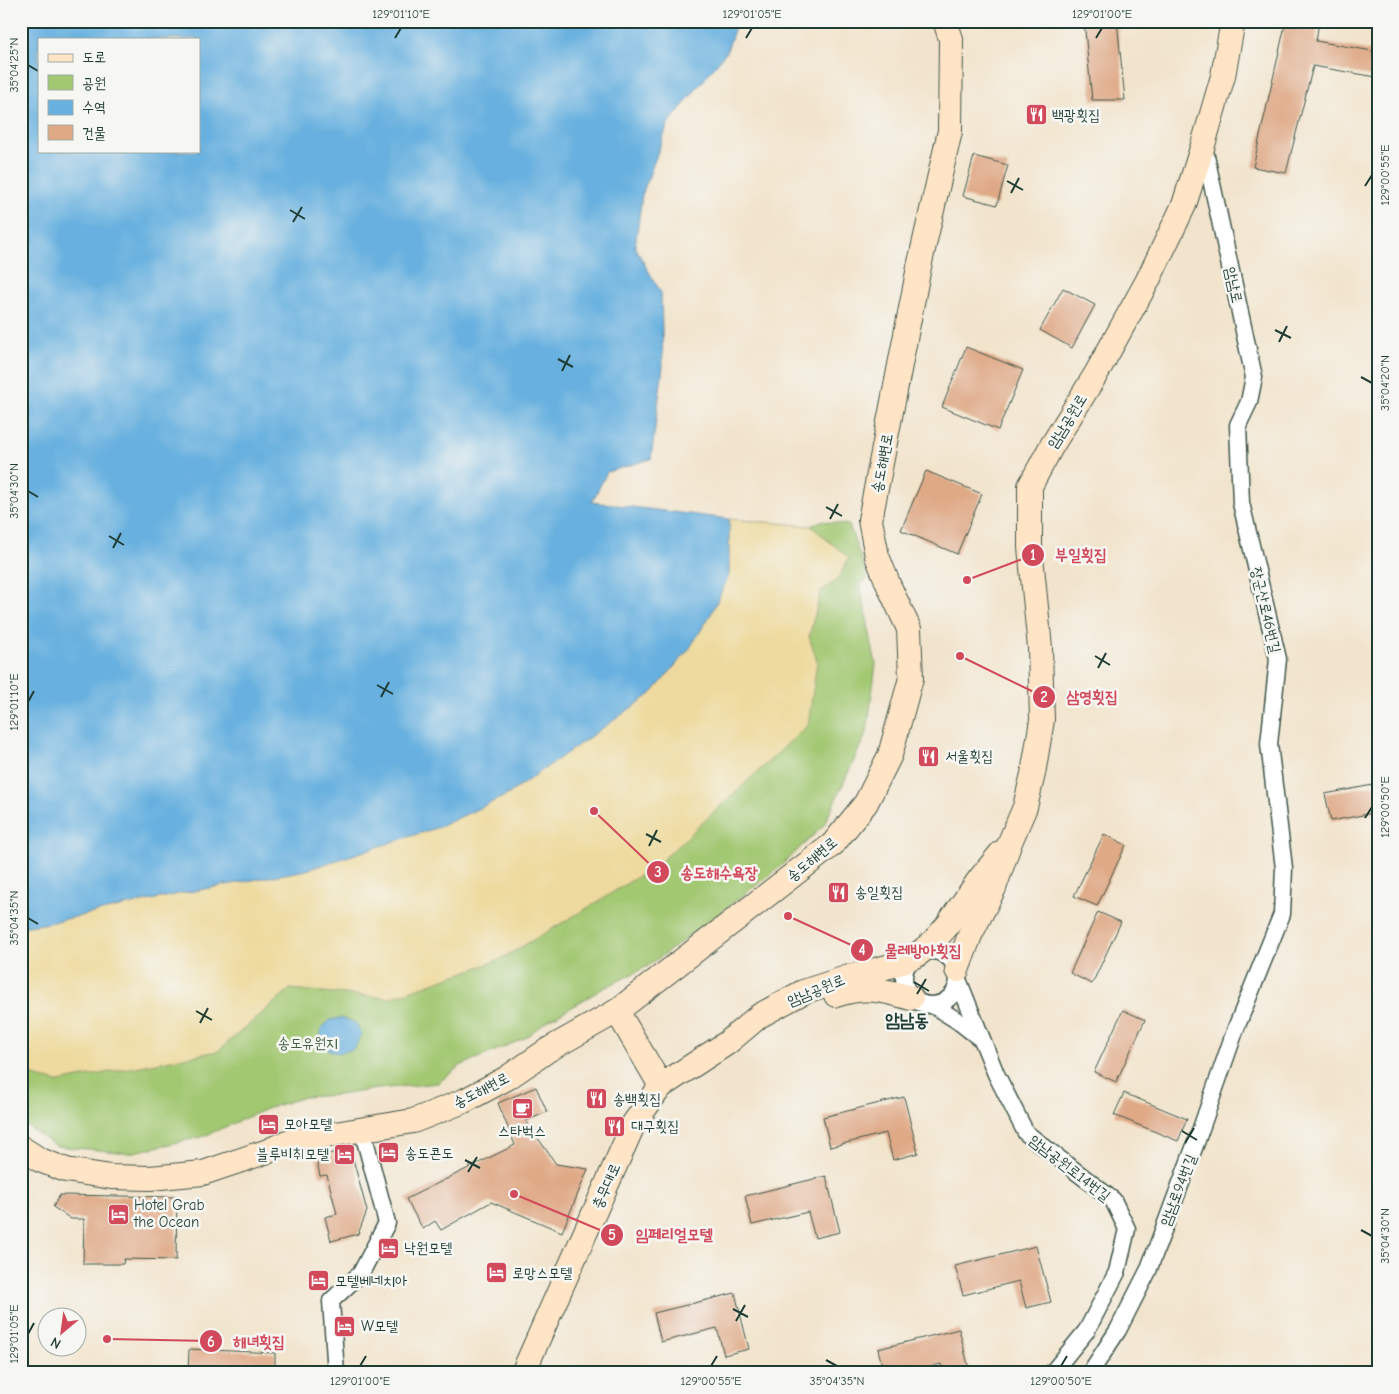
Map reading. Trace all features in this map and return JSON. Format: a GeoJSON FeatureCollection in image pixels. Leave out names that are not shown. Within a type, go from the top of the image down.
{"type":"FeatureCollection","features":[{"type":"Feature","properties":{"kind":"street","name":"송도해변로"},"geometry":{"type":"LineString","coordinates":[[21,1148],[40,1160],[66,1170],[111,1178],[150,1178],[203,1173],[268,1151],[287,1142],[413,1121],[464,1101],[508,1078],[548,1050],[617,1011],[833,844],[866,803],[890,754],[911,678],[909,629],[877,556],[870,520],[919,267],[950,130],[951,39],[945,21]]}},
{"type":"Feature","properties":{"kind":"street","name":"암남공원로"},"geometry":{"type":"LineString","coordinates":[[958,976],[970,935],[994,888],[1025,807],[1033,774],[1042,720],[1040,648],[1030,547],[1030,486],[1051,447],[1096,374],[1148,280],[1184,205],[1222,76],[1233,21]]}},
{"type":"Feature","properties":{"kind":"street","name":"암남로"},"geometry":{"type":"LineString","coordinates":[[1203,145],[1254,377],[1249,402],[1238,425]]}},
{"type":"Feature","properties":{"kind":"street","name":"장군산로46번길"},"geometry":{"type":"LineString","coordinates":[[1238,425],[1241,503],[1278,658],[1269,744],[1284,868],[1282,914],[1270,942]]}},
{"type":"Feature","properties":{"kind":"street","name":"암남공원로"},"geometry":{"type":"LineString","coordinates":[[661,1086],[727,1043],[759,1016],[803,992],[894,965],[917,954],[932,943],[947,926],[979,880],[1010,842]]}},
{"type":"Feature","properties":{"kind":"street","name":"암남로94번길"},"geometry":{"type":"LineString","coordinates":[[1090,1373],[1118,1330],[1148,1271],[1236,1028],[1270,942]]}},
{"type":"Feature","properties":{"kind":"street"},"geometry":{"type":"LineString","coordinates":[[929,951],[941,952],[951,959],[958,976],[954,994],[946,1002],[934,1006],[922,1004],[911,998],[905,987],[904,974],[908,963],[917,954],[929,951]]}},
{"type":"Feature","properties":{"kind":"street","name":"암남공원로14번길"},"geometry":{"type":"LineString","coordinates":[[958,976],[996,1074],[1026,1133],[1113,1200],[1127,1229],[1117,1272],[1088,1330],[1052,1373]]}},
{"type":"Feature","properties":{"kind":"street","name":"암남공원로"},"geometry":{"type":"LineString","coordinates":[[727,1043],[759,1030],[800,1008],[841,993],[864,989],[881,989],[911,998]]}},
{"type":"Feature","properties":{"kind":"street","name":"암남공원로14번길"},"geometry":{"type":"LineString","coordinates":[[934,1006],[958,1021],[981,1039]]}},
{"type":"Feature","properties":{"kind":"street"},"geometry":{"type":"LineString","coordinates":[[617,1011],[661,1086]]}},
{"type":"Feature","properties":{"kind":"street","name":"충무대로"},"geometry":{"type":"LineString","coordinates":[[524,1373],[634,1123],[661,1086]]}},
{"type":"Feature","properties":{"kind":"street"},"geometry":{"type":"LineString","coordinates":[[336,1373],[331,1301],[361,1273],[387,1223],[362,1129]]}},
{"type":"Feature","properties":{"kind":"green space","name":"송도유원지"},"geometry":{"type":"Polygon","coordinates":[[[821,521],[849,525],[868,578],[860,585],[876,664],[867,732],[824,825],[781,866],[715,917],[648,966],[602,989],[544,1023],[525,1038],[460,1066],[438,1083],[339,1095],[304,1097],[266,1109],[202,1137],[129,1153],[56,1146],[21,1122],[21,1073],[58,1082],[218,1051],[290,989],[389,998],[499,960],[659,863],[817,662],[809,637],[821,591],[837,580],[848,558],[811,526],[821,521]]]}},
{"type":"Feature","properties":{"kind":"sand"},"geometry":{"type":"Polygon","coordinates":[[[729,519],[811,526],[849,558],[837,580],[821,591],[809,637],[817,661],[808,725],[659,863],[499,960],[389,998],[290,989],[218,1051],[58,1082],[21,1073],[21,927],[43,924],[183,893],[306,870],[439,827],[507,795],[651,694],[689,649],[711,614],[729,575],[729,519]]]}},
{"type":"Feature","properties":{"kind":"water"},"geometry":{"type":"Polygon","coordinates":[[[21,21],[737,21],[727,51],[668,124],[642,195],[635,247],[661,293],[663,367],[651,459],[607,472],[592,502],[729,519],[729,575],[711,614],[689,649],[651,694],[507,795],[439,827],[306,870],[183,893],[43,924],[21,927],[21,21]]]}},
{"type":"Feature","properties":{"kind":"water"},"geometry":{"type":"Polygon","coordinates":[[[341,1018],[356,1023],[361,1034],[355,1048],[336,1053],[321,1043],[321,1029],[330,1020],[341,1018]]]}},
{"type":"Feature","properties":{"kind":"building"},"geometry":{"type":"Polygon","coordinates":[[[1084,21],[1117,21],[1125,100],[1092,100],[1084,21]]]}},
{"type":"Feature","properties":{"kind":"building"},"geometry":{"type":"Polygon","coordinates":[[[1286,21],[1319,21],[1316,41],[1378,52],[1376,77],[1313,66],[1286,173],[1253,167],[1286,21]]]}},
{"type":"Feature","properties":{"kind":"building"},"geometry":{"type":"Polygon","coordinates":[[[974,156],[1008,165],[997,205],[963,196],[974,156]]]}},
{"type":"Feature","properties":{"kind":"building"},"geometry":{"type":"Polygon","coordinates":[[[1063,288],[1095,305],[1072,348],[1040,330],[1063,288]]]}},
{"type":"Feature","properties":{"kind":"building"},"geometry":{"type":"Polygon","coordinates":[[[966,347],[1023,370],[998,430],[942,407],[966,347]]]}},
{"type":"Feature","properties":{"kind":"building"},"geometry":{"type":"Polygon","coordinates":[[[926,471],[982,494],[957,554],[901,530],[926,471]]]}},
{"type":"Feature","properties":{"kind":"building"},"geometry":{"type":"Polygon","coordinates":[[[1378,784],[1378,812],[1331,821],[1325,794],[1378,784]]]}},
{"type":"Feature","properties":{"kind":"building"},"geometry":{"type":"Polygon","coordinates":[[[1104,834],[1126,845],[1097,906],[1074,896],[1104,834]]]}},
{"type":"Feature","properties":{"kind":"building"},"geometry":{"type":"Polygon","coordinates":[[[1098,912],[1121,922],[1092,984],[1070,973],[1098,912]]]}},
{"type":"Feature","properties":{"kind":"building"},"geometry":{"type":"Polygon","coordinates":[[[1123,1010],[1145,1020],[1116,1082],[1094,1072],[1123,1010]]]}},
{"type":"Feature","properties":{"kind":"building"},"geometry":{"type":"Polygon","coordinates":[[[536,1087],[547,1112],[526,1121],[556,1164],[588,1169],[562,1232],[491,1202],[441,1230],[435,1221],[423,1229],[406,1199],[515,1145],[498,1103],[536,1087]]]}},
{"type":"Feature","properties":{"kind":"building"},"geometry":{"type":"Polygon","coordinates":[[[1124,1093],[1187,1119],[1178,1141],[1114,1115],[1124,1093]]]}},
{"type":"Feature","properties":{"kind":"building"},"geometry":{"type":"Polygon","coordinates":[[[904,1097],[918,1153],[893,1160],[886,1133],[830,1147],[823,1117],[904,1097]]]}},
{"type":"Feature","properties":{"kind":"building"},"geometry":{"type":"Polygon","coordinates":[[[344,1150],[353,1159],[367,1211],[358,1234],[331,1241],[325,1217],[337,1214],[327,1175],[320,1176],[316,1157],[344,1150]]]}},
{"type":"Feature","properties":{"kind":"building"},"geometry":{"type":"Polygon","coordinates":[[[826,1176],[840,1232],[815,1238],[808,1212],[752,1225],[745,1196],[826,1176]]]}},
{"type":"Feature","properties":{"kind":"building"},"geometry":{"type":"Polygon","coordinates":[[[60,1195],[177,1197],[176,1260],[124,1259],[123,1264],[83,1264],[84,1219],[71,1219],[53,1207],[60,1195]]]}},
{"type":"Feature","properties":{"kind":"building"},"geometry":{"type":"Polygon","coordinates":[[[1036,1246],[1051,1302],[1026,1308],[1019,1281],[963,1295],[955,1266],[1036,1246]]]}},
{"type":"Feature","properties":{"kind":"building"},"geometry":{"type":"Polygon","coordinates":[[[735,1293],[749,1349],[724,1355],[717,1328],[661,1342],[654,1313],[735,1293]]]}},
{"type":"Feature","properties":{"kind":"building"},"geometry":{"type":"Polygon","coordinates":[[[959,1329],[970,1373],[943,1373],[941,1364],[907,1373],[884,1373],[878,1349],[959,1329]]]}},
{"type":"Feature","properties":{"kind":"building"},"geometry":{"type":"Polygon","coordinates":[[[189,1349],[275,1353],[275,1373],[188,1373],[189,1349]]]}},
{"type":"Feature","properties":{"kind":"place","name":"백광횟집"},"geometry":{"type":"Point","coordinates":[1036,115]}},
{"type":"Feature","properties":{"kind":"place","name":"부일횟집"},"geometry":{"type":"Point","coordinates":[967,580]}},
{"type":"Feature","properties":{"kind":"place","name":"삼영횟집"},"geometry":{"type":"Point","coordinates":[960,656]}},
{"type":"Feature","properties":{"kind":"place","name":"서울횟집"},"geometry":{"type":"Point","coordinates":[929,756]}},
{"type":"Feature","properties":{"kind":"place","name":"송도해수욕장"},"geometry":{"type":"Point","coordinates":[594,811]}},
{"type":"Feature","properties":{"kind":"place","name":"송일횟집"},"geometry":{"type":"Point","coordinates":[839,892]}},
{"type":"Feature","properties":{"kind":"place","name":"물레방아횟집"},"geometry":{"type":"Point","coordinates":[788,916]}},
{"type":"Feature","properties":{"kind":"place","name":"송백횟집"},"geometry":{"type":"Point","coordinates":[597,1099]}},
{"type":"Feature","properties":{"kind":"place","name":"스타벅스"},"geometry":{"type":"Point","coordinates":[522,1108]}},
{"type":"Feature","properties":{"kind":"place","name":"모아모텔"},"geometry":{"type":"Point","coordinates":[268,1124]}},
{"type":"Feature","properties":{"kind":"place","name":"대구횟집"},"geometry":{"type":"Point","coordinates":[615,1126]}},
{"type":"Feature","properties":{"kind":"place","name":"송도콘도"},"geometry":{"type":"Point","coordinates":[389,1153]}},
{"type":"Feature","properties":{"kind":"place","name":"블루비취모텔"},"geometry":{"type":"Point","coordinates":[345,1154]}},
{"type":"Feature","properties":{"kind":"place","name":"임페리얼모텔"},"geometry":{"type":"Point","coordinates":[514,1194]}},
{"type":"Feature","properties":{"kind":"place","name":"Hotel Grab the Ocean"},"geometry":{"type":"Point","coordinates":[118,1214]}},
{"type":"Feature","properties":{"kind":"place","name":"낙원모텔"},"geometry":{"type":"Point","coordinates":[388,1248]}},
{"type":"Feature","properties":{"kind":"place","name":"로망스모텔"},"geometry":{"type":"Point","coordinates":[496,1273]}},
{"type":"Feature","properties":{"kind":"place","name":"모텔베네치아"},"geometry":{"type":"Point","coordinates":[319,1281]}},
{"type":"Feature","properties":{"kind":"place","name":"W모텔"},"geometry":{"type":"Point","coordinates":[345,1326]}},
{"type":"Feature","properties":{"kind":"place","name":"해녀횟집"},"geometry":{"type":"Point","coordinates":[107,1339]}},
{"type":"Feature","properties":{"kind":"district","name":"암남동"},"geometry":{"type":"Point","coordinates":[907,1020]}}]}
